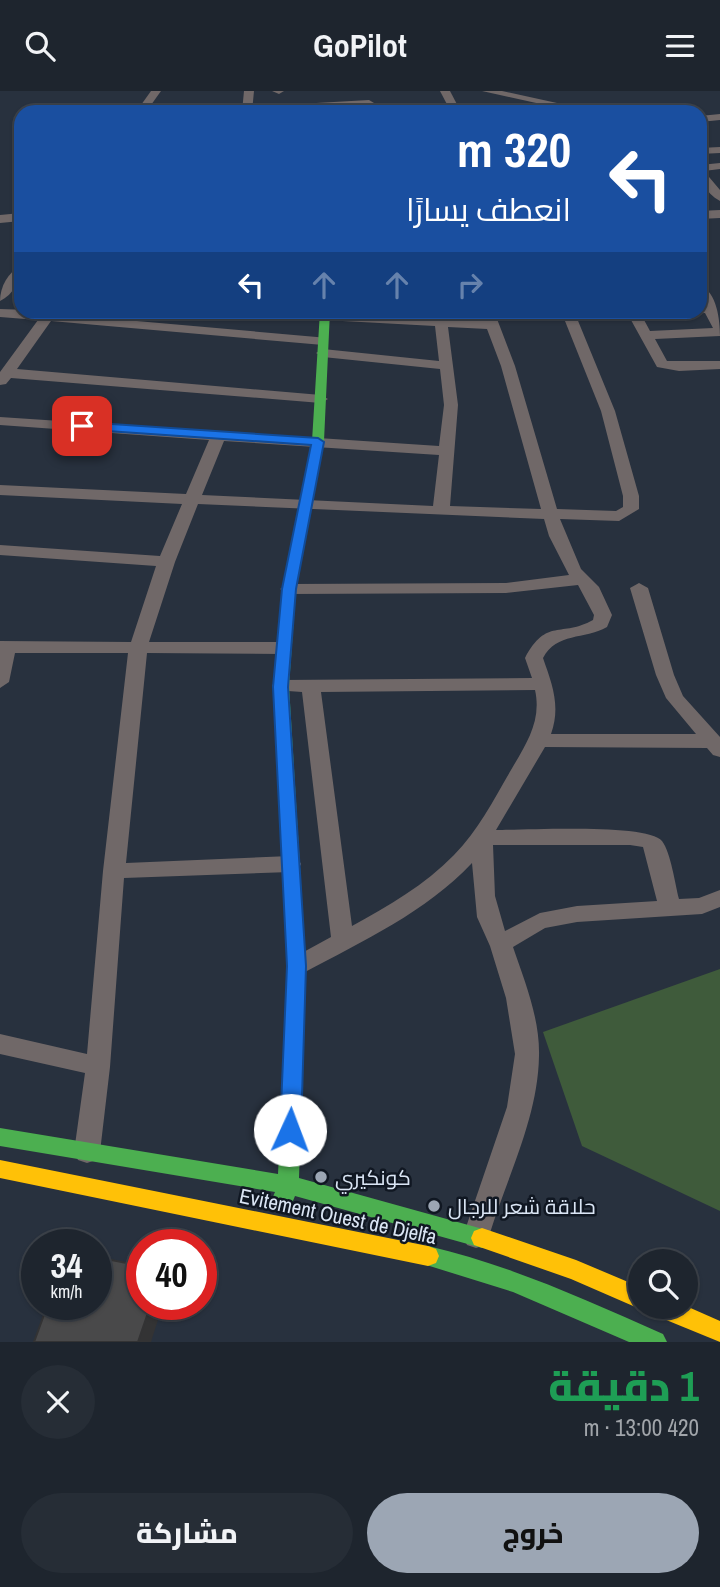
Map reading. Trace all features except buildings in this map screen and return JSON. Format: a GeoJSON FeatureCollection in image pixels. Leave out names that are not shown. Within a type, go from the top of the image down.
{"type":"FeatureCollection","features":[{"type":"Feature","properties":{"kind":"main road"},"geometry":{"type":"LineString","coordinates":[[273,1223],[288,1185],[297,966],[281,687],[282,648],[289,589],[318,442],[324,319]]}},
{"type":"Feature","properties":{"kind":"main road","name":"Evitement Ouest de Djelfa"},"geometry":{"type":"LineString","coordinates":[[0,1137],[288,1185],[476,1236],[576,1270],[628,1293]]}},
{"type":"Feature","properties":{"kind":"main road","name":"Evitement Ouest de Djelfa"},"geometry":{"type":"LineString","coordinates":[[0,1169],[466,1264],[621,1336],[655,1342]]}},
{"type":"Feature","properties":{"kind":"main road","name":"Evitement Ouest de Djelfa"},"geometry":{"type":"LineString","coordinates":[[689,1319],[720,1332]]}},
{"type":"Feature","properties":{"kind":"street"},"geometry":{"type":"LineString","coordinates":[[241,91],[249,91]]}},
{"type":"Feature","properties":{"kind":"street"},"geometry":{"type":"LineString","coordinates":[[487,91],[556,105]]}},
{"type":"Feature","properties":{"kind":"street"},"geometry":{"type":"LineString","coordinates":[[536,105],[552,91]]}},
{"type":"Feature","properties":{"kind":"street"},"geometry":{"type":"LineString","coordinates":[[710,118],[720,126]]}},
{"type":"Feature","properties":{"kind":"street"},"geometry":{"type":"LineString","coordinates":[[715,185],[720,197]]}},
{"type":"Feature","properties":{"kind":"street"},"geometry":{"type":"LineString","coordinates":[[0,297],[14,279]]}},
{"type":"Feature","properties":{"kind":"street"},"geometry":{"type":"LineString","coordinates":[[707,314],[720,328]]}},
{"type":"Feature","properties":{"kind":"street"},"geometry":{"type":"LineString","coordinates":[[4,378],[46,319]]}},
{"type":"Feature","properties":{"kind":"street"},"geometry":{"type":"LineString","coordinates":[[91,319],[323,347],[448,366]]}},
{"type":"Feature","properties":{"kind":"street"},"geometry":{"type":"LineString","coordinates":[[397,319],[441,322],[477,319]]}},
{"type":"Feature","properties":{"kind":"street"},"geometry":{"type":"LineString","coordinates":[[297,966],[389,915],[462,860],[483,834],[547,724],[549,705],[534,658],[540,644],[552,634],[595,628],[601,622],[603,615],[590,587],[565,557],[508,366],[489,319]]}},
{"type":"Feature","properties":{"kind":"street"},"geometry":{"type":"LineString","coordinates":[[0,490],[442,511],[619,516],[631,509],[632,504],[608,411],[570,319]]}},
{"type":"Feature","properties":{"kind":"street"},"geometry":{"type":"LineString","coordinates":[[636,319],[662,364],[679,367],[720,365]]}},
{"type":"Feature","properties":{"kind":"street"},"geometry":{"type":"LineString","coordinates":[[441,322],[451,405],[442,511]]}},
{"type":"Feature","properties":{"kind":"street"},"geometry":{"type":"LineString","coordinates":[[645,335],[720,328]]}},
{"type":"Feature","properties":{"kind":"street"},"geometry":{"type":"LineString","coordinates":[[4,378],[321,399]]}},
{"type":"Feature","properties":{"kind":"street"},"geometry":{"type":"LineString","coordinates":[[0,421],[446,451]]}},
{"type":"Feature","properties":{"kind":"street"},"geometry":{"type":"LineString","coordinates":[[87,1152],[98,1067],[114,871],[138,647],[166,562],[219,435]]}},
{"type":"Feature","properties":{"kind":"street"},"geometry":{"type":"LineString","coordinates":[[0,551],[166,562]]}},
{"type":"Feature","properties":{"kind":"street"},"geometry":{"type":"LineString","coordinates":[[289,589],[506,588],[582,579]]}},
{"type":"Feature","properties":{"kind":"street"},"geometry":{"type":"LineString","coordinates":[[639,588],[665,675],[675,698],[716,745]]}},
{"type":"Feature","properties":{"kind":"street"},"geometry":{"type":"LineString","coordinates":[[0,682],[4,647],[282,648]]}},
{"type":"Feature","properties":{"kind":"street"},"geometry":{"type":"LineString","coordinates":[[281,687],[544,684]]}},
{"type":"Feature","properties":{"kind":"street"},"geometry":{"type":"LineString","coordinates":[[311,686],[343,941]]}},
{"type":"Feature","properties":{"kind":"street"},"geometry":{"type":"LineString","coordinates":[[538,740],[716,745]]}},
{"type":"Feature","properties":{"kind":"street"},"geometry":{"type":"LineString","coordinates":[[483,834],[630,837],[649,841],[654,845],[670,908]]}},
{"type":"Feature","properties":{"kind":"street"},"geometry":{"type":"LineString","coordinates":[[476,1236],[486,1198],[519,1116],[526,1031],[500,944],[489,918],[481,867],[483,834]]}},
{"type":"Feature","properties":{"kind":"street"},"geometry":{"type":"LineString","coordinates":[[114,871],[290,863]]}},
{"type":"Feature","properties":{"kind":"street"},"geometry":{"type":"LineString","coordinates":[[500,944],[541,921],[577,914],[702,906],[720,898]]}},
{"type":"Feature","properties":{"kind":"street"},"geometry":{"type":"LineString","coordinates":[[0,1044],[98,1067]]}},
{"type":"Feature","properties":{"kind":"street"},"geometry":{"type":"LineString","coordinates":[[621,1336],[634,1319]]}},
{"type":"Feature","properties":{"kind":"green space"},"geometry":{"type":"Polygon","coordinates":[[[720,969],[720,1211],[582,1146],[543,1032],[720,969]]]}},
{"type":"Feature","properties":{"kind":"traffic: fast"},"geometry":{"type":"LineString","coordinates":[[282,1201],[288,1185],[297,966],[281,686],[289,589],[318,441],[325,319]]}},
{"type":"Feature","properties":{"kind":"traffic: fast"},"geometry":{"type":"LineString","coordinates":[[0,1137],[288,1185],[482,1238]]}},
{"type":"Feature","properties":{"kind":"traffic: fast"},"geometry":{"type":"LineString","coordinates":[[428,1256],[515,1282],[655,1342]]}},
{"type":"Feature","properties":{"kind":"traffic: slow"},"geometry":{"type":"LineString","coordinates":[[0,1169],[428,1256]]}},
{"type":"Feature","properties":{"kind":"traffic: slow"},"geometry":{"type":"LineString","coordinates":[[482,1238],[576,1270],[628,1293]]}},
{"type":"Feature","properties":{"kind":"traffic: slow"},"geometry":{"type":"LineString","coordinates":[[690,1319],[720,1332]]}},
{"type":"Feature","properties":{"kind":"place","name":"كونكيري"},"geometry":{"type":"Point","coordinates":[321,1177]}},
{"type":"Feature","properties":{"kind":"place","name":"حلاقة شعر للرجال"},"geometry":{"type":"Point","coordinates":[434,1206]}},
{"type":"Feature","properties":{"kind":"route"},"geometry":{"type":"LineString","coordinates":[[82,426],[318,442],[289,589],[282,648],[281,687],[297,966],[290,1130]]}}]}
